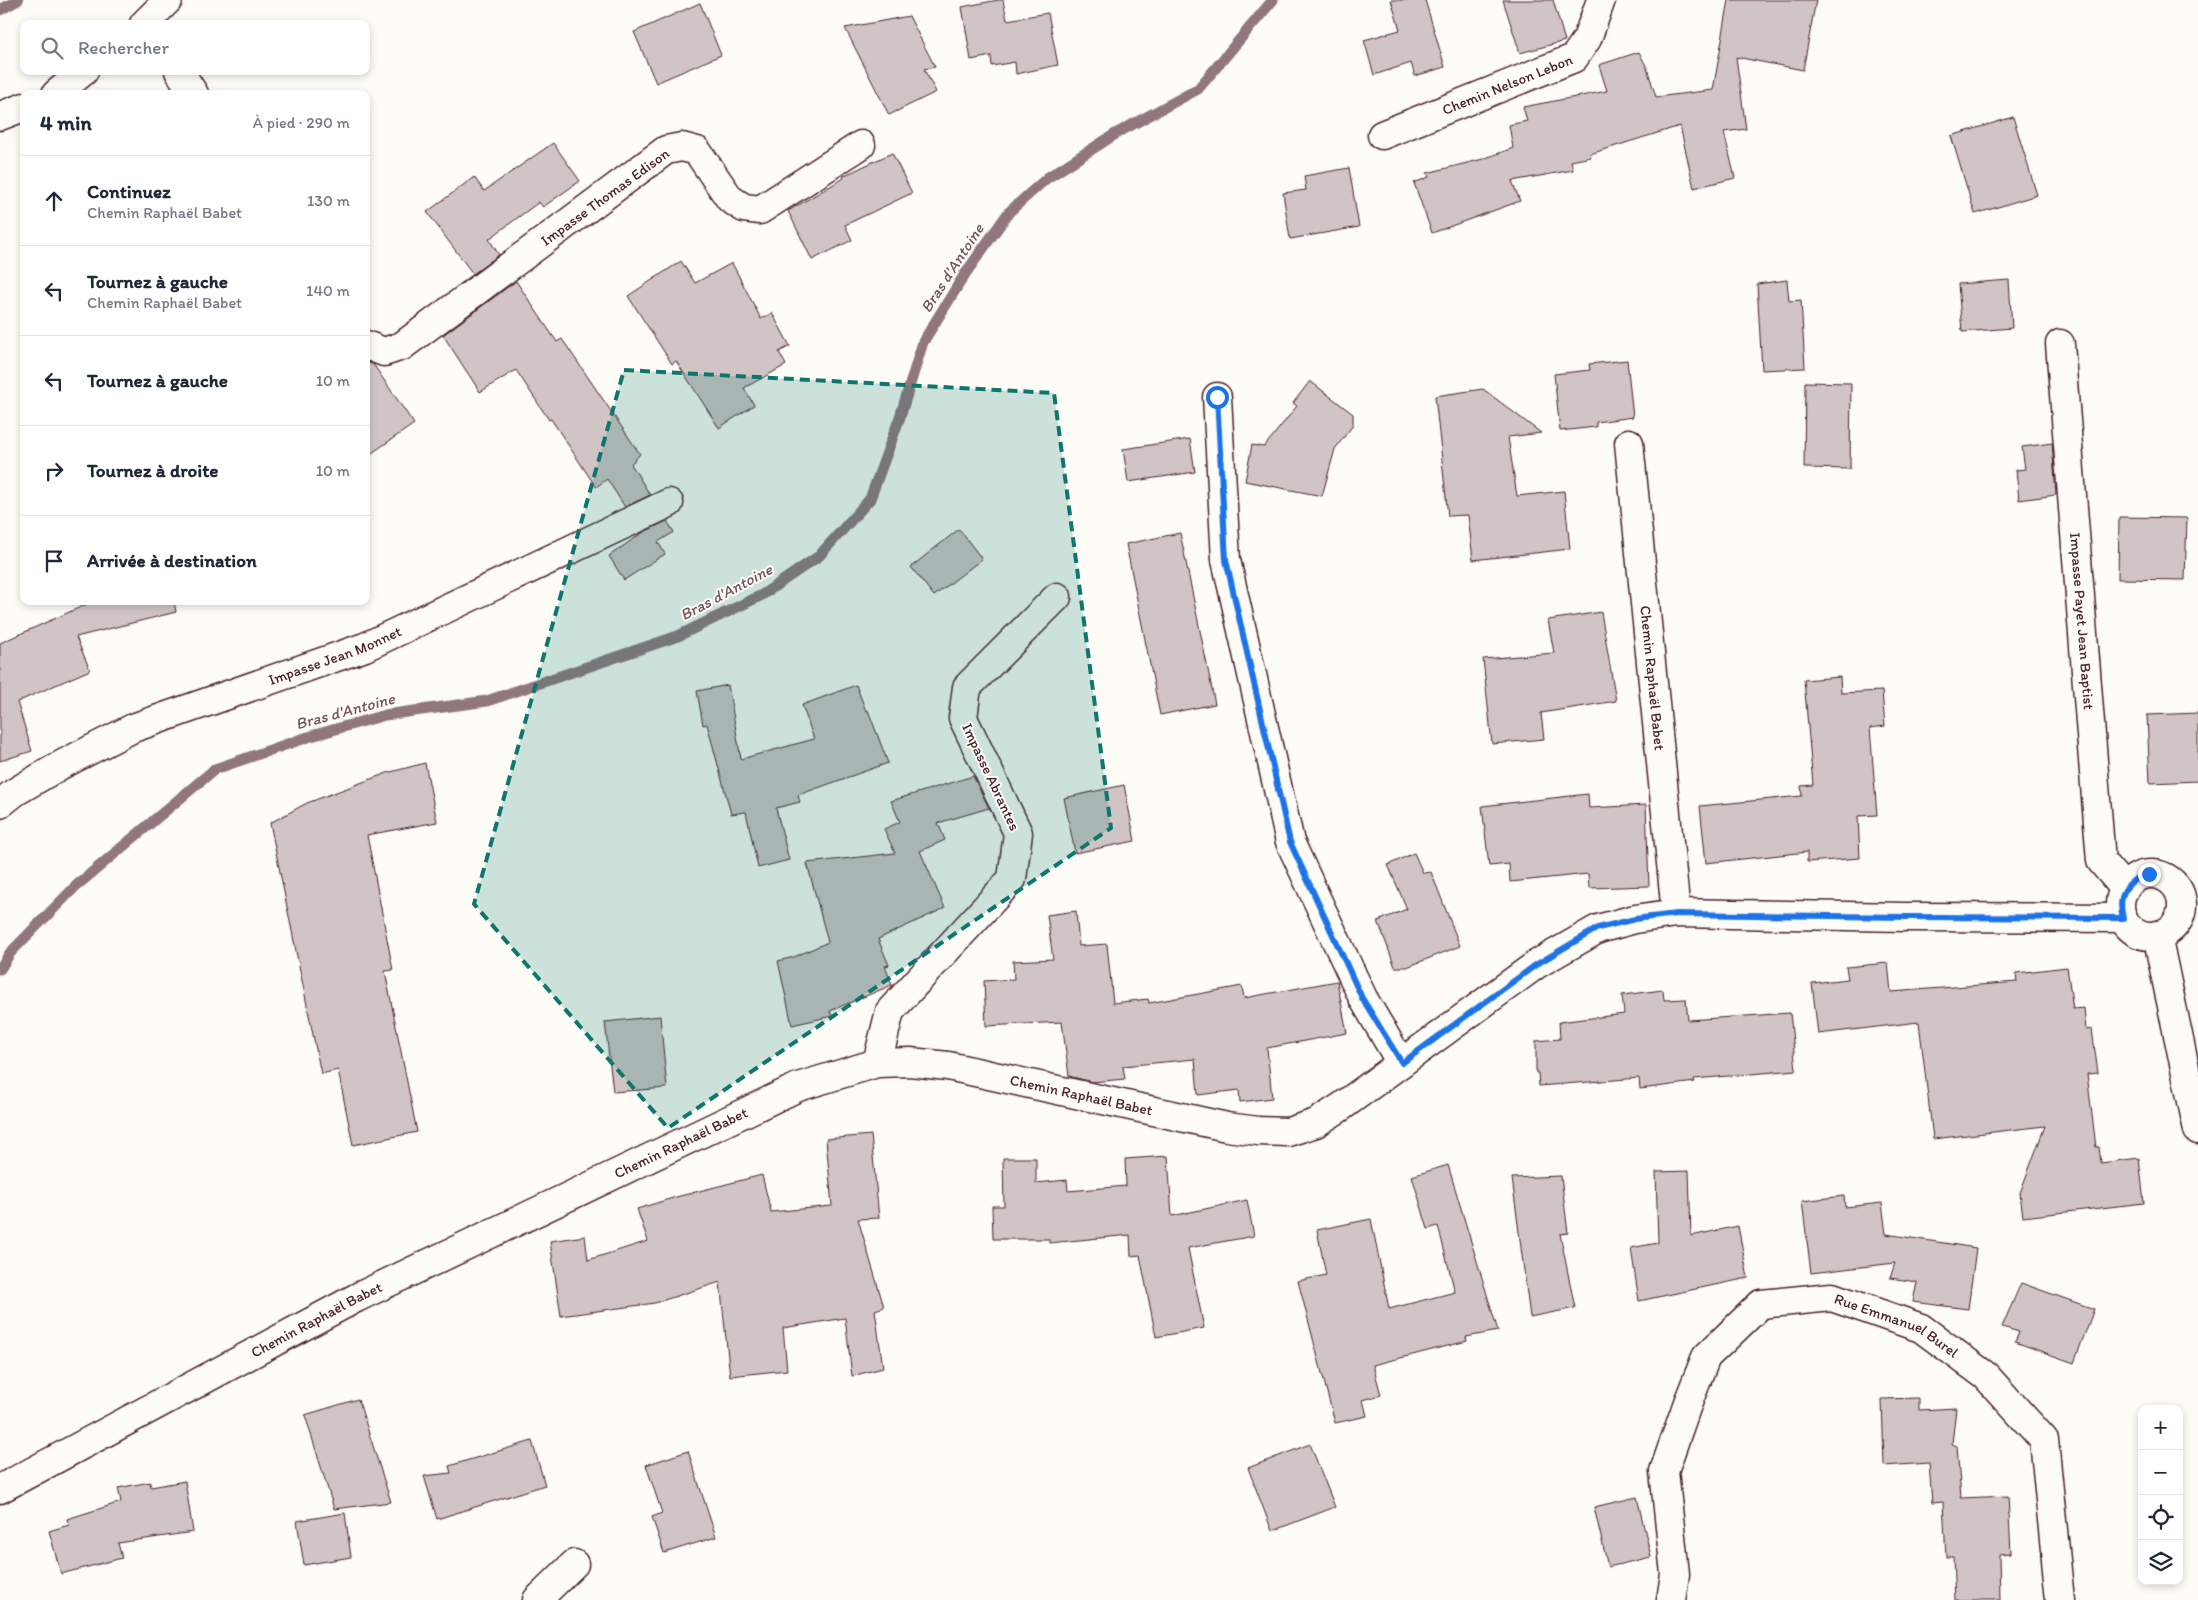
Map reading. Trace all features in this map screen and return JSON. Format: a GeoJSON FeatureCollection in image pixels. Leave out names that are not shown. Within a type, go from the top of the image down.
{"type":"FeatureCollection","features":[{"type":"Feature","properties":{"kind":"street"},"geometry":{"type":"LineString","coordinates":[[149,20],[168,0]]}},
{"type":"Feature","properties":{"kind":"street","name":"Chemin Nelson Lebon"},"geometry":{"type":"LineString","coordinates":[[1382,136],[1566,63],[1574,58],[1584,44],[1601,0]]}},
{"type":"Feature","properties":{"kind":"street"},"geometry":{"type":"LineString","coordinates":[[61,90],[79,75]]}},
{"type":"Feature","properties":{"kind":"street"},"geometry":{"type":"LineString","coordinates":[[182,75],[191,90]]}},
{"type":"Feature","properties":{"kind":"street"},"geometry":{"type":"LineString","coordinates":[[0,116],[20,108]]}},
{"type":"Feature","properties":{"kind":"street","name":"Impasse Thomas Edison"},"geometry":{"type":"LineString","coordinates":[[370,347],[384,352],[402,346],[666,150],[682,147],[697,151],[730,199],[744,208],[760,210],[861,145]]}},
{"type":"Feature","properties":{"kind":"street","name":"Impasse Payet Jean Baptist"},"geometry":{"type":"LineString","coordinates":[[2060,344],[2101,861],[2125,889]]}},
{"type":"Feature","properties":{"kind":"street"},"geometry":{"type":"LineString","coordinates":[[1217,397],[1226,560],[1290,842],[1362,998],[1402,1063]]}},
{"type":"Feature","properties":{"kind":"street","name":"Chemin Raphaël Babet"},"geometry":{"type":"LineString","coordinates":[[1629,443],[1676,914]]}},
{"type":"Feature","properties":{"kind":"street","name":"Impasse Jean Monnet"},"geometry":{"type":"LineString","coordinates":[[0,804],[15,792],[61,765],[133,728],[365,647],[669,503]]}},
{"type":"Feature","properties":{"kind":"street","name":"Impasse Abrantes"},"geometry":{"type":"LineString","coordinates":[[877,1063],[890,1011],[1012,879],[1018,833],[963,718],[967,687],[1057,597]]}},
{"type":"Feature","properties":{"kind":"street"},"geometry":{"type":"LineString","coordinates":[[2149,874],[2168,879],[2189,896],[2182,905],[2180,916],[2175,924],[2158,935],[2137,932],[2123,918],[2121,898],[2131,881],[2139,876],[2149,874]]}},
{"type":"Feature","properties":{"kind":"street","name":"Chemin Raphaël Babet"},"geometry":{"type":"LineString","coordinates":[[0,1489],[356,1298],[798,1087],[877,1063],[910,1062],[948,1066],[1227,1128],[1288,1132],[1316,1123],[1402,1063],[1537,964],[1598,928],[1635,919],[1676,914],[1916,918],[2123,918]]}},
{"type":"Feature","properties":{"kind":"street"},"geometry":{"type":"LineString","coordinates":[[2158,935],[2198,1130]]}},
{"type":"Feature","properties":{"kind":"street","name":"Rue Emmanuel Burel"},"geometry":{"type":"LineString","coordinates":[[1671,1600],[1675,1574],[1664,1471],[1706,1357],[1761,1304],[1832,1297],[1921,1328],[1986,1376],[2044,1440],[2060,1600]]}},
{"type":"Feature","properties":{"kind":"street"},"geometry":{"type":"LineString","coordinates":[[537,1600],[574,1564]]}},
{"type":"Feature","properties":{"kind":"highlighted area"},"geometry":{"type":"Polygon","coordinates":[[[624,370],[1054,393],[1111,828],[668,1128],[474,904],[624,370]]]}},
{"type":"Feature","properties":{"kind":"building"},"geometry":{"type":"Polygon","coordinates":[[[1003,0],[1007,20],[1048,13],[1058,65],[1016,74],[1015,62],[992,66],[991,56],[971,60],[962,7],[1003,0]]]}},
{"type":"Feature","properties":{"kind":"building"},"geometry":{"type":"Polygon","coordinates":[[[1391,0],[1425,0],[1445,67],[1415,76],[1411,63],[1374,75],[1364,40],[1400,30],[1391,0]]]}},
{"type":"Feature","properties":{"kind":"building"},"geometry":{"type":"Polygon","coordinates":[[[1503,0],[1553,0],[1565,41],[1520,53],[1503,0]]]}},
{"type":"Feature","properties":{"kind":"building"},"geometry":{"type":"Polygon","coordinates":[[[1729,0],[1816,0],[1803,70],[1736,57],[1746,129],[1724,132],[1735,178],[1694,188],[1680,126],[1590,154],[1591,157],[1571,161],[1573,170],[1512,181],[1520,201],[1432,233],[1414,183],[1429,177],[1427,173],[1483,159],[1513,148],[1509,125],[1527,121],[1523,107],[1607,91],[1599,65],[1639,52],[1647,68],[1656,97],[1713,90],[1729,0]]]}},
{"type":"Feature","properties":{"kind":"building"},"geometry":{"type":"Polygon","coordinates":[[[700,3],[721,55],[656,83],[634,32],[700,3]]]}},
{"type":"Feature","properties":{"kind":"building"},"geometry":{"type":"Polygon","coordinates":[[[909,16],[935,67],[924,69],[936,92],[889,115],[845,28],[909,16]]]}},
{"type":"Feature","properties":{"kind":"building"},"geometry":{"type":"Polygon","coordinates":[[[2013,117],[2037,195],[1975,214],[1951,136],[2013,117]]]}},
{"type":"Feature","properties":{"kind":"building"},"geometry":{"type":"Polygon","coordinates":[[[553,143],[580,181],[543,207],[539,202],[489,239],[499,255],[473,274],[427,212],[474,177],[484,191],[553,143]]]}},
{"type":"Feature","properties":{"kind":"building"},"geometry":{"type":"Polygon","coordinates":[[[892,153],[912,193],[845,225],[852,240],[812,260],[788,211],[844,178],[843,176],[892,153]]]}},
{"type":"Feature","properties":{"kind":"building"},"geometry":{"type":"Polygon","coordinates":[[[1349,168],[1359,227],[1290,239],[1283,193],[1306,190],[1304,176],[1349,168]]]}},
{"type":"Feature","properties":{"kind":"building"},"geometry":{"type":"Polygon","coordinates":[[[681,261],[695,283],[732,263],[761,319],[772,313],[790,346],[779,352],[786,365],[744,388],[754,405],[719,428],[676,361],[672,364],[628,296],[681,261]]]}},
{"type":"Feature","properties":{"kind":"building"},"geometry":{"type":"Polygon","coordinates":[[[1787,280],[1789,301],[1801,300],[1805,368],[1762,370],[1757,284],[1787,280]]]}},
{"type":"Feature","properties":{"kind":"building"},"geometry":{"type":"Polygon","coordinates":[[[2009,280],[2012,328],[1962,332],[1958,284],[2009,280]]]}},
{"type":"Feature","properties":{"kind":"building"},"geometry":{"type":"Polygon","coordinates":[[[516,281],[557,342],[562,339],[640,454],[631,464],[650,495],[625,507],[607,479],[596,487],[516,370],[480,392],[443,335],[516,281]]]}},
{"type":"Feature","properties":{"kind":"building"},"geometry":{"type":"Polygon","coordinates":[[[1627,360],[1633,417],[1596,422],[1596,427],[1560,431],[1554,374],[1590,370],[1589,364],[1627,360]]]}},
{"type":"Feature","properties":{"kind":"building"},"geometry":{"type":"Polygon","coordinates":[[[370,363],[373,364],[414,424],[370,454],[370,363]]]}},
{"type":"Feature","properties":{"kind":"building"},"geometry":{"type":"Polygon","coordinates":[[[1310,381],[1353,414],[1353,425],[1335,449],[1322,496],[1245,481],[1252,445],[1264,447],[1297,406],[1293,403],[1310,381]]]}},
{"type":"Feature","properties":{"kind":"building"},"geometry":{"type":"Polygon","coordinates":[[[1805,382],[1851,383],[1850,469],[1804,468],[1805,382]]]}},
{"type":"Feature","properties":{"kind":"building"},"geometry":{"type":"Polygon","coordinates":[[[1483,389],[1541,433],[1508,437],[1517,496],[1564,491],[1570,549],[1473,560],[1468,515],[1448,516],[1435,396],[1483,389]]]}},
{"type":"Feature","properties":{"kind":"building"},"geometry":{"type":"Polygon","coordinates":[[[1190,439],[1195,472],[1128,482],[1123,449],[1190,439]]]}},
{"type":"Feature","properties":{"kind":"building"},"geometry":{"type":"Polygon","coordinates":[[[2052,443],[2056,495],[2019,500],[2016,470],[2025,469],[2022,447],[2052,443]]]}},
{"type":"Feature","properties":{"kind":"building"},"geometry":{"type":"Polygon","coordinates":[[[2119,517],[2187,518],[2185,580],[2118,579],[2119,517]]]}},
{"type":"Feature","properties":{"kind":"building"},"geometry":{"type":"Polygon","coordinates":[[[667,521],[674,532],[658,542],[665,554],[624,580],[609,556],[642,533],[667,521]]]}},
{"type":"Feature","properties":{"kind":"building"},"geometry":{"type":"Polygon","coordinates":[[[959,529],[982,559],[934,596],[911,567],[959,529]]]}},
{"type":"Feature","properties":{"kind":"building"},"geometry":{"type":"Polygon","coordinates":[[[1180,533],[1215,704],[1160,715],[1126,544],[1180,533]]]}},
{"type":"Feature","properties":{"kind":"building"},"geometry":{"type":"Polygon","coordinates":[[[85,605],[175,605],[176,612],[76,637],[90,670],[17,702],[32,751],[0,761],[0,643],[85,605]]]}},
{"type":"Feature","properties":{"kind":"building"},"geometry":{"type":"Polygon","coordinates":[[[1601,612],[1616,701],[1541,713],[1544,739],[1492,744],[1483,659],[1554,653],[1548,620],[1601,612]]]}},
{"type":"Feature","properties":{"kind":"building"},"geometry":{"type":"Polygon","coordinates":[[[1840,677],[1841,693],[1882,691],[1885,726],[1870,728],[1877,815],[1858,816],[1860,858],[1807,862],[1807,852],[1706,863],[1700,806],[1802,796],[1801,786],[1813,785],[1804,680],[1840,677]]]}},
{"type":"Feature","properties":{"kind":"building"},"geometry":{"type":"Polygon","coordinates":[[[728,685],[741,759],[814,739],[802,705],[856,685],[866,711],[868,710],[888,763],[798,795],[800,802],[776,808],[789,860],[758,868],[746,812],[731,814],[707,724],[703,725],[697,691],[728,685]]]}},
{"type":"Feature","properties":{"kind":"building"},"geometry":{"type":"Polygon","coordinates":[[[2198,713],[2198,781],[2150,783],[2147,715],[2198,713]]]}},
{"type":"Feature","properties":{"kind":"building"},"geometry":{"type":"Polygon","coordinates":[[[425,763],[437,822],[367,835],[393,970],[385,971],[417,1132],[353,1145],[338,1070],[321,1074],[270,823],[307,803],[387,773],[425,763]]]}},
{"type":"Feature","properties":{"kind":"building"},"geometry":{"type":"Polygon","coordinates":[[[973,776],[989,808],[938,823],[945,840],[920,851],[945,908],[878,939],[889,965],[885,966],[892,985],[830,1011],[832,1016],[792,1025],[778,961],[794,957],[828,942],[807,863],[895,853],[884,829],[900,822],[891,801],[973,776]]]}},
{"type":"Feature","properties":{"kind":"building"},"geometry":{"type":"Polygon","coordinates":[[[1124,785],[1135,841],[1075,853],[1064,798],[1124,785]]]}},
{"type":"Feature","properties":{"kind":"building"},"geometry":{"type":"Polygon","coordinates":[[[1588,794],[1589,808],[1646,805],[1649,886],[1589,888],[1588,874],[1510,882],[1509,864],[1489,866],[1482,806],[1588,794]]]}},
{"type":"Feature","properties":{"kind":"building"},"geometry":{"type":"Polygon","coordinates":[[[1414,853],[1423,873],[1431,872],[1460,946],[1407,967],[1395,967],[1378,921],[1407,909],[1388,865],[1414,853]]]}},
{"type":"Feature","properties":{"kind":"building"},"geometry":{"type":"Polygon","coordinates":[[[1076,911],[1079,946],[1107,944],[1113,1003],[1148,999],[1149,1003],[1242,986],[1244,998],[1337,981],[1347,1033],[1267,1048],[1272,1098],[1240,1102],[1239,1090],[1198,1095],[1195,1059],[1123,1066],[1125,1079],[1092,1082],[1069,1076],[1062,1022],[986,1026],[984,981],[1014,979],[1013,961],[1053,959],[1047,915],[1076,911]]]}},
{"type":"Feature","properties":{"kind":"building"},"geometry":{"type":"Polygon","coordinates":[[[1888,963],[1891,992],[2017,982],[2016,973],[2067,967],[2073,1009],[2084,1008],[2086,1030],[2092,1029],[2098,1073],[2087,1074],[2096,1147],[2099,1147],[2101,1163],[2139,1158],[2144,1203],[2023,1217],[2020,1193],[2045,1126],[1933,1139],[1919,1022],[1818,1034],[1812,983],[1848,979],[1846,967],[1888,963]]]}},
{"type":"Feature","properties":{"kind":"building"},"geometry":{"type":"Polygon","coordinates":[[[1663,990],[1664,1000],[1686,999],[1688,1020],[1790,1013],[1796,1070],[1694,1079],[1695,1082],[1640,1089],[1639,1078],[1539,1086],[1538,1073],[1536,1073],[1536,1041],[1560,1039],[1559,1022],[1624,1014],[1622,995],[1663,990]]]}},
{"type":"Feature","properties":{"kind":"building"},"geometry":{"type":"Polygon","coordinates":[[[660,1016],[667,1088],[613,1092],[605,1022],[660,1016]]]}},
{"type":"Feature","properties":{"kind":"building"},"geometry":{"type":"Polygon","coordinates":[[[871,1135],[879,1218],[858,1219],[884,1307],[875,1310],[883,1368],[852,1376],[845,1318],[783,1328],[787,1370],[730,1376],[720,1282],[655,1303],[561,1316],[550,1241],[585,1236],[588,1260],[648,1241],[637,1209],[762,1175],[771,1212],[832,1206],[826,1139],[871,1135]]]}},
{"type":"Feature","properties":{"kind":"building"},"geometry":{"type":"Polygon","coordinates":[[[1168,1156],[1172,1216],[1247,1200],[1254,1236],[1188,1248],[1204,1328],[1156,1337],[1140,1255],[1131,1256],[1130,1235],[1049,1243],[1049,1239],[993,1239],[992,1206],[1004,1206],[1003,1158],[1036,1158],[1036,1183],[1067,1180],[1068,1191],[1126,1186],[1125,1159],[1168,1156]]]}},
{"type":"Feature","properties":{"kind":"building"},"geometry":{"type":"Polygon","coordinates":[[[1448,1165],[1498,1331],[1466,1337],[1467,1341],[1373,1365],[1381,1395],[1363,1400],[1367,1416],[1335,1423],[1298,1281],[1326,1275],[1317,1230],[1371,1219],[1389,1309],[1455,1292],[1438,1226],[1428,1229],[1412,1176],[1448,1165]]]}},
{"type":"Feature","properties":{"kind":"building"},"geometry":{"type":"Polygon","coordinates":[[[1689,1171],[1691,1236],[1738,1226],[1748,1278],[1639,1301],[1631,1248],[1658,1243],[1656,1172],[1689,1171]]]}},
{"type":"Feature","properties":{"kind":"building"},"geometry":{"type":"Polygon","coordinates":[[[1561,1176],[1568,1233],[1560,1234],[1575,1308],[1530,1317],[1512,1178],[1561,1176]]]}},
{"type":"Feature","properties":{"kind":"building"},"geometry":{"type":"Polygon","coordinates":[[[1844,1196],[1845,1207],[1882,1203],[1886,1234],[1976,1248],[1968,1309],[1913,1302],[1917,1282],[1890,1278],[1895,1263],[1811,1273],[1802,1201],[1844,1196]]]}},
{"type":"Feature","properties":{"kind":"building"},"geometry":{"type":"Polygon","coordinates":[[[2021,1283],[2094,1309],[2074,1363],[2015,1342],[2019,1332],[2002,1327],[2021,1283]]]}},
{"type":"Feature","properties":{"kind":"building"},"geometry":{"type":"Polygon","coordinates":[[[1919,1398],[1919,1410],[1956,1408],[1952,1444],[1957,1446],[1961,1498],[2008,1496],[2011,1553],[1999,1554],[2000,1600],[1955,1600],[1953,1557],[1946,1557],[1943,1502],[1932,1503],[1929,1463],[1884,1466],[1882,1399],[1919,1398]]]}},
{"type":"Feature","properties":{"kind":"building"},"geometry":{"type":"Polygon","coordinates":[[[358,1399],[391,1502],[334,1509],[305,1415],[358,1399]]]}},
{"type":"Feature","properties":{"kind":"building"},"geometry":{"type":"Polygon","coordinates":[[[532,1441],[545,1485],[437,1519],[424,1476],[451,1473],[449,1466],[532,1441]]]}},
{"type":"Feature","properties":{"kind":"building"},"geometry":{"type":"Polygon","coordinates":[[[1310,1444],[1335,1507],[1272,1531],[1248,1468],[1310,1444]]]}},
{"type":"Feature","properties":{"kind":"building"},"geometry":{"type":"Polygon","coordinates":[[[688,1451],[716,1537],[664,1553],[652,1517],[662,1513],[646,1465],[688,1451]]]}},
{"type":"Feature","properties":{"kind":"building"},"geometry":{"type":"Polygon","coordinates":[[[185,1481],[193,1532],[118,1543],[122,1558],[61,1574],[49,1531],[69,1525],[67,1519],[121,1502],[118,1488],[150,1482],[151,1487],[185,1481]]]}},
{"type":"Feature","properties":{"kind":"building"},"geometry":{"type":"Polygon","coordinates":[[[1637,1497],[1651,1557],[1608,1567],[1594,1507],[1637,1497]]]}},
{"type":"Feature","properties":{"kind":"building"},"geometry":{"type":"Polygon","coordinates":[[[345,1513],[351,1557],[304,1565],[297,1521],[345,1513]]]}},
{"type":"Feature","properties":{"kind":"waterway"},"geometry":{"type":"LineString","coordinates":[[0,10],[18,0]]}},
{"type":"Feature","properties":{"kind":"waterway","name":"Bras d'Antoine"},"geometry":{"type":"LineString","coordinates":[[0,969],[10,953],[76,886],[215,769],[308,737],[385,715],[487,701],[678,636],[762,595],[819,556],[870,499],[900,417],[923,342],[965,274],[1009,212],[1047,178],[1117,133],[1198,89],[1273,0]]}},
{"type":"Feature","properties":{"kind":"route"},"geometry":{"type":"LineString","coordinates":[[1217,397],[1226,560],[1290,842],[1362,998],[1402,1063],[1537,964],[1598,928],[1635,919],[1676,914],[2123,918],[2121,898],[2125,889],[2131,881],[2139,876],[2149,874]]}}]}
